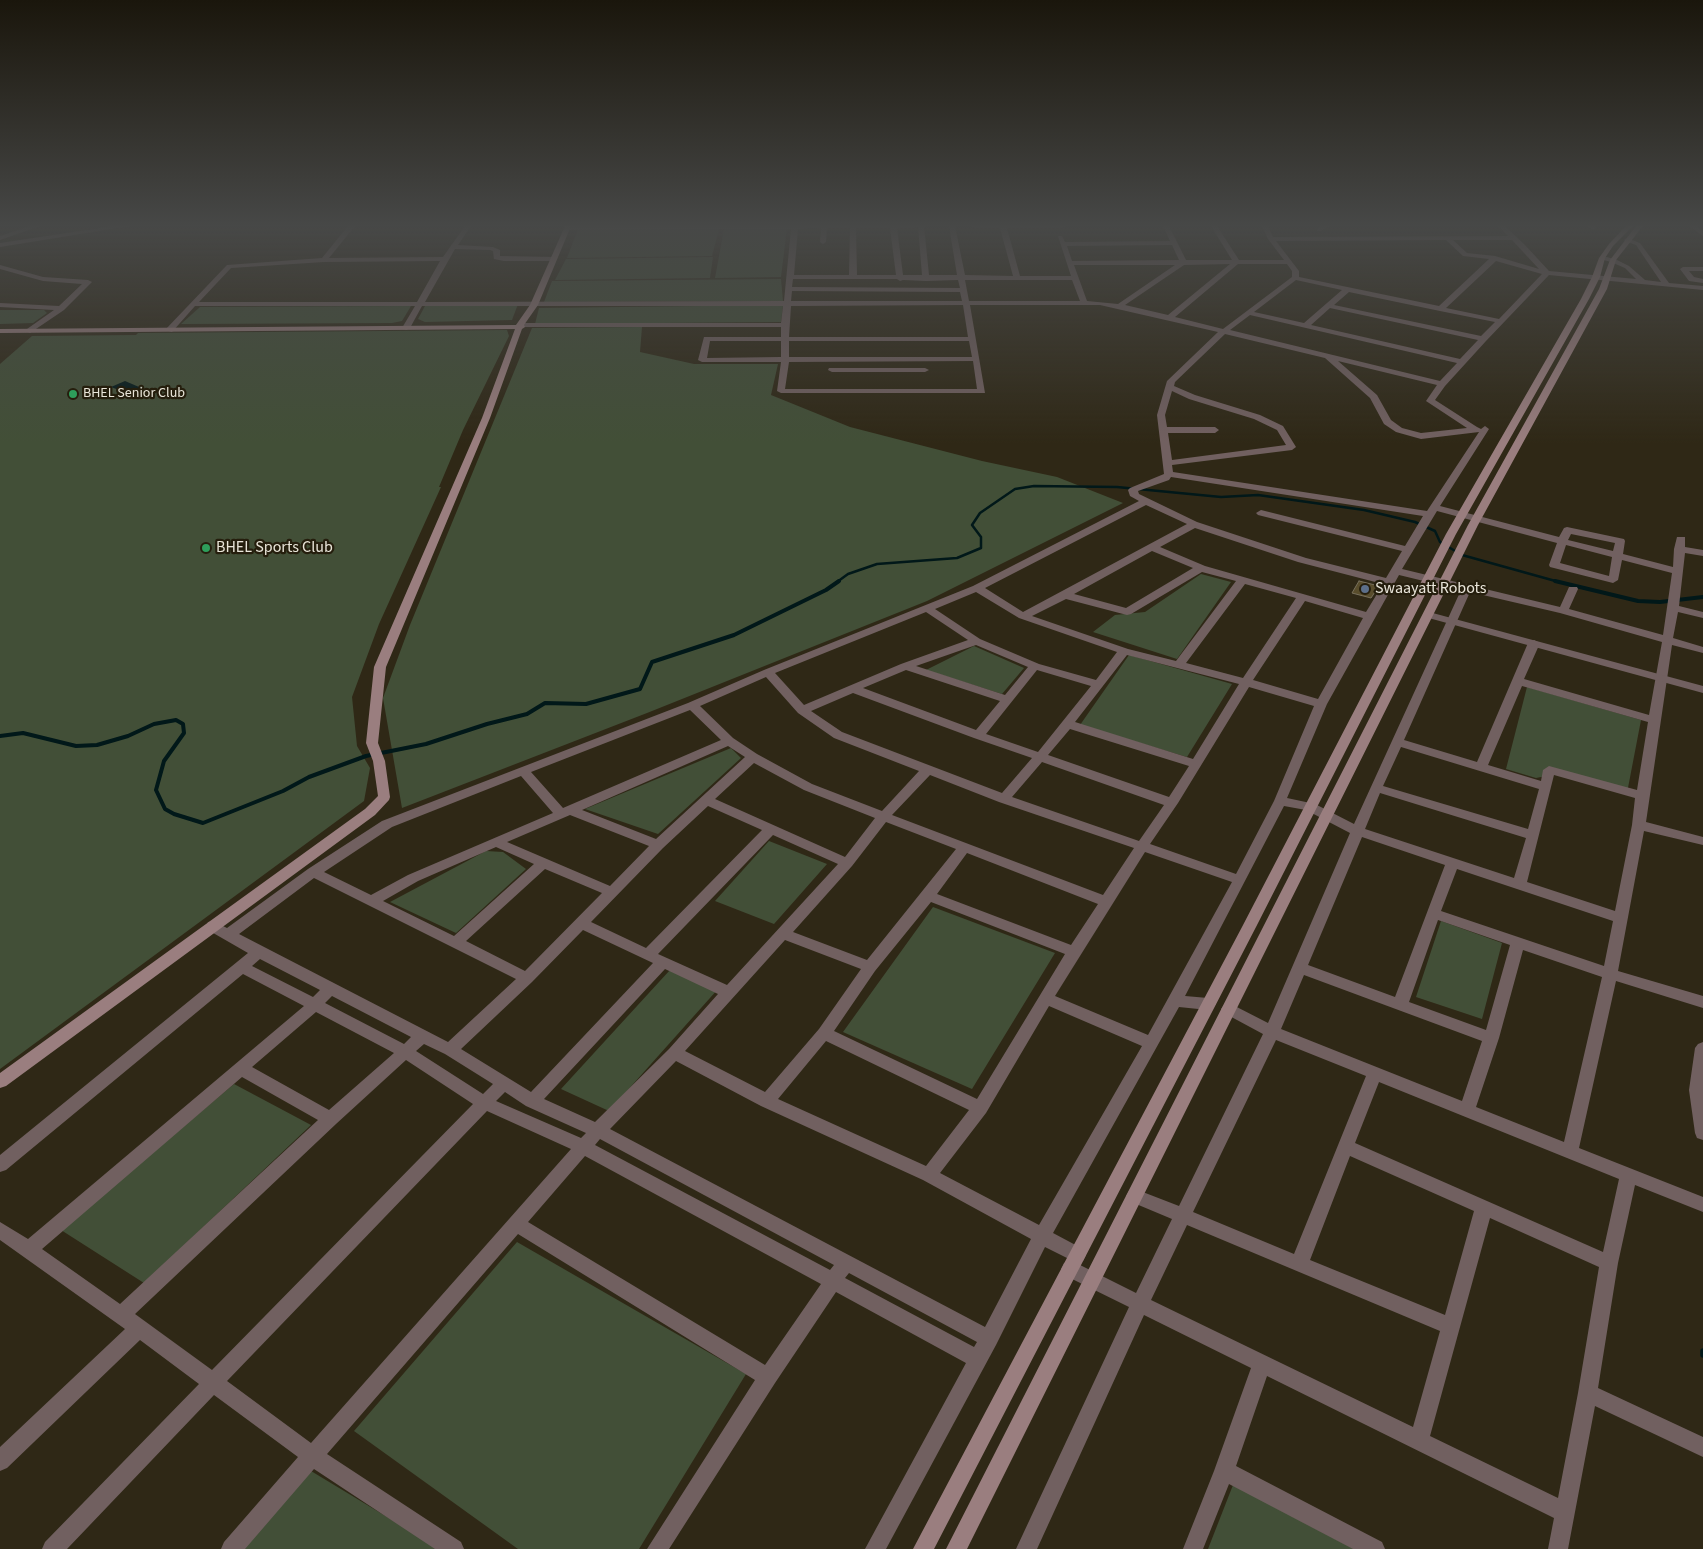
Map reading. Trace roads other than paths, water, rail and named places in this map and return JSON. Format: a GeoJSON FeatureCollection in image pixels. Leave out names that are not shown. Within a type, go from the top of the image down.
{"type":"FeatureCollection","features":[{"type":"Feature","properties":{"kind":"main road"},"geometry":{"type":"LineString","coordinates":[[0,1082],[379,804],[384,797],[379,761],[372,743],[380,667],[486,418],[520,326],[537,298]]}},
{"type":"Feature","properties":{"kind":"main road"},"geometry":{"type":"LineString","coordinates":[[923,1549],[1443,553],[1451,534],[1584,298]]}},
{"type":"Feature","properties":{"kind":"main road"},"geometry":{"type":"LineString","coordinates":[[956,1549],[1466,539],[1596,298]]}},
{"type":"Feature","properties":{"kind":"main road"},"geometry":{"type":"LineString","coordinates":[[0,331],[32,329],[520,326]]}},
{"type":"Feature","properties":{"kind":"main road"},"geometry":{"type":"LineString","coordinates":[[0,327],[32,329]]}},
{"type":"Feature","properties":{"kind":"main road"},"geometry":{"type":"LineString","coordinates":[[1208,1004],[1229,1009]]}},
{"type":"Feature","properties":{"kind":"street"},"geometry":{"type":"LineString","coordinates":[[32,329],[71,298]]}},
{"type":"Feature","properties":{"kind":"street"},"geometry":{"type":"LineString","coordinates":[[170,328],[199,298]]}},
{"type":"Feature","properties":{"kind":"street"},"geometry":{"type":"LineString","coordinates":[[408,326],[423,298]]}},
{"type":"Feature","properties":{"kind":"street"},"geometry":{"type":"LineString","coordinates":[[788,298],[785,325],[785,359],[781,391],[833,381],[926,381],[982,391],[964,298]]}},
{"type":"Feature","properties":{"kind":"street"},"geometry":{"type":"LineString","coordinates":[[1082,298],[1084,303]]}},
{"type":"Feature","properties":{"kind":"street"},"geometry":{"type":"LineString","coordinates":[[1118,306],[1129,298]]}},
{"type":"Feature","properties":{"kind":"street"},"geometry":{"type":"LineString","coordinates":[[1169,318],[1193,298]]}},
{"type":"Feature","properties":{"kind":"street"},"geometry":{"type":"LineString","coordinates":[[1167,476],[1168,463],[1161,415],[1171,381],[1223,332],[1268,298]]}},
{"type":"Feature","properties":{"kind":"street"},"geometry":{"type":"LineString","coordinates":[[1306,325],[1338,298]]}},
{"type":"Feature","properties":{"kind":"street"},"geometry":{"type":"LineString","coordinates":[[1391,298],[1499,321]]}},
{"type":"Feature","properties":{"kind":"street"},"geometry":{"type":"LineString","coordinates":[[1440,309],[1452,298]]}},
{"type":"Feature","properties":{"kind":"street"},"geometry":{"type":"LineString","coordinates":[[1474,430],[1430,401],[1442,384],[1522,298]]}},
{"type":"Feature","properties":{"kind":"street"},"geometry":{"type":"LineString","coordinates":[[194,304],[1084,303],[1118,306],[1442,384]]}},
{"type":"Feature","properties":{"kind":"street"},"geometry":{"type":"LineString","coordinates":[[0,305],[61,308]]}},
{"type":"Feature","properties":{"kind":"street"},"geometry":{"type":"LineString","coordinates":[[1330,306],[1483,339]]}},
{"type":"Feature","properties":{"kind":"street"},"geometry":{"type":"LineString","coordinates":[[1249,313],[1463,362]]}},
{"type":"Feature","properties":{"kind":"street"},"geometry":{"type":"LineString","coordinates":[[520,326],[785,325]]}},
{"type":"Feature","properties":{"kind":"street"},"geometry":{"type":"LineString","coordinates":[[1564,336],[1575,339]]}},
{"type":"Feature","properties":{"kind":"street"},"geometry":{"type":"LineString","coordinates":[[972,339],[707,339],[702,360],[975,358]]}},
{"type":"Feature","properties":{"kind":"street"},"geometry":{"type":"LineString","coordinates":[[875,1549],[989,1339],[1042,1236],[1175,1001],[1240,880],[1280,800],[1321,704],[1369,616],[1427,519],[1485,429],[1421,436],[1399,430],[1387,422],[1374,397],[1326,355]]}},
{"type":"Feature","properties":{"kind":"street"},"geometry":{"type":"LineString","coordinates":[[831,359],[833,381]]}},
{"type":"Feature","properties":{"kind":"street"},"geometry":{"type":"LineString","coordinates":[[923,359],[926,381]]}},
{"type":"Feature","properties":{"kind":"street"},"geometry":{"type":"LineString","coordinates":[[833,381],[926,381]]}},
{"type":"Feature","properties":{"kind":"street"},"geometry":{"type":"LineString","coordinates":[[1168,463],[1292,447],[1280,428],[1248,414],[1192,397],[1169,387]]}},
{"type":"Feature","properties":{"kind":"street"},"geometry":{"type":"LineString","coordinates":[[1162,430],[1215,430]]}},
{"type":"Feature","properties":{"kind":"street"},"geometry":{"type":"LineString","coordinates":[[1564,542],[1462,514],[1427,519],[1167,476],[1133,490],[1135,496],[1145,502],[1194,524],[1302,560],[1389,583],[1428,579],[1467,587],[1563,611],[1703,650]]}},
{"type":"Feature","properties":{"kind":"street"},"geometry":{"type":"LineString","coordinates":[[229,934],[313,872],[387,824],[692,706],[768,672],[977,588],[1145,502]]}},
{"type":"Feature","properties":{"kind":"street"},"geometry":{"type":"LineString","coordinates":[[1261,513],[1409,550]]}},
{"type":"Feature","properties":{"kind":"street"},"geometry":{"type":"LineString","coordinates":[[1023,616],[1194,524]]}},
{"type":"Feature","properties":{"kind":"street"},"geometry":{"type":"LineString","coordinates":[[1567,530],[1620,541],[1618,556],[1613,580],[1554,565],[1567,530]]}},
{"type":"Feature","properties":{"kind":"street"},"geometry":{"type":"LineString","coordinates":[[1570,1152],[1610,974],[1639,825],[1642,796],[1674,603],[1680,544],[1703,552]]}},
{"type":"Feature","properties":{"kind":"street"},"geometry":{"type":"LineString","coordinates":[[1151,547],[1201,568],[1369,616]]}},
{"type":"Feature","properties":{"kind":"street"},"geometry":{"type":"LineString","coordinates":[[1618,556],[1676,571]]}},
{"type":"Feature","properties":{"kind":"street"},"geometry":{"type":"LineString","coordinates":[[1064,595],[1127,612],[1201,568]]}},
{"type":"Feature","properties":{"kind":"street"},"geometry":{"type":"LineString","coordinates":[[1179,665],[1242,580]]}},
{"type":"Feature","properties":{"kind":"street"},"geometry":{"type":"LineString","coordinates":[[1026,1549],[1140,1304],[1272,1032],[1376,788],[1467,587]]}},
{"type":"Feature","properties":{"kind":"street"},"geometry":{"type":"LineString","coordinates":[[977,588],[1023,616],[1124,651],[1246,682],[1321,704]]}},
{"type":"Feature","properties":{"kind":"street"},"geometry":{"type":"LineString","coordinates":[[1563,611],[1573,589]]}},
{"type":"Feature","properties":{"kind":"street"},"geometry":{"type":"LineString","coordinates":[[929,1175],[980,1108],[1074,952],[1172,803],[1246,682],[1302,597]]}},
{"type":"Feature","properties":{"kind":"street"},"geometry":{"type":"LineString","coordinates":[[1674,603],[1703,615]]}},
{"type":"Feature","properties":{"kind":"street"},"geometry":{"type":"LineString","coordinates":[[927,608],[976,641],[1035,666],[1097,684]]}},
{"type":"Feature","properties":{"kind":"street"},"geometry":{"type":"LineString","coordinates":[[1429,615],[1703,690]]}},
{"type":"Feature","properties":{"kind":"street"},"geometry":{"type":"LineString","coordinates":[[802,710],[905,666],[976,641]]}},
{"type":"Feature","properties":{"kind":"street"},"geometry":{"type":"LineString","coordinates":[[1481,768],[1534,643]]}},
{"type":"Feature","properties":{"kind":"street"},"geometry":{"type":"LineString","coordinates":[[1004,799],[1068,724],[1124,651]]}},
{"type":"Feature","properties":{"kind":"street"},"geometry":{"type":"LineString","coordinates":[[905,666],[1007,699]]}},
{"type":"Feature","properties":{"kind":"street"},"geometry":{"type":"LineString","coordinates":[[978,735],[1035,666]]}},
{"type":"Feature","properties":{"kind":"street"},"geometry":{"type":"LineString","coordinates":[[768,672],[802,710],[838,735],[1004,799],[1240,880]]}},
{"type":"Feature","properties":{"kind":"street"},"geometry":{"type":"LineString","coordinates":[[1517,681],[1654,720]]}},
{"type":"Feature","properties":{"kind":"street"},"geometry":{"type":"LineString","coordinates":[[854,689],[1172,803]]}},
{"type":"Feature","properties":{"kind":"street"},"geometry":{"type":"LineString","coordinates":[[692,706],[729,741],[753,757],[808,787],[1107,902]]}},
{"type":"Feature","properties":{"kind":"street"},"geometry":{"type":"LineString","coordinates":[[1068,724],[1196,764]]}},
{"type":"Feature","properties":{"kind":"street"},"geometry":{"type":"LineString","coordinates":[[372,901],[413,878],[729,741]]}},
{"type":"Feature","properties":{"kind":"street"},"geometry":{"type":"LineString","coordinates":[[1398,742],[1546,787]]}},
{"type":"Feature","properties":{"kind":"street"},"geometry":{"type":"LineString","coordinates":[[450,1050],[527,978],[658,845],[753,757]]}},
{"type":"Feature","properties":{"kind":"street"},"geometry":{"type":"LineString","coordinates":[[231,1549],[582,1147],[674,1053],[847,862],[884,817],[928,769]]}},
{"type":"Feature","properties":{"kind":"street"},"geometry":{"type":"LineString","coordinates":[[1519,886],[1549,770],[1642,796]]}},
{"type":"Feature","properties":{"kind":"street"},"geometry":{"type":"LineString","coordinates":[[523,771],[566,812],[658,845]]}},
{"type":"Feature","properties":{"kind":"street"},"geometry":{"type":"LineString","coordinates":[[1376,788],[1532,835]]}},
{"type":"Feature","properties":{"kind":"street"},"geometry":{"type":"LineString","coordinates":[[706,800],[847,862]]}},
{"type":"Feature","properties":{"kind":"street"},"geometry":{"type":"LineString","coordinates":[[1280,800],[1310,808],[1358,831],[1620,918]]}},
{"type":"Feature","properties":{"kind":"street"},"geometry":{"type":"LineString","coordinates":[[1639,825],[1703,841]]}},
{"type":"Feature","properties":{"kind":"street"},"geometry":{"type":"LineString","coordinates":[[649,954],[771,829]]}},
{"type":"Feature","properties":{"kind":"street"},"geometry":{"type":"LineString","coordinates":[[495,842],[612,892]]}},
{"type":"Feature","properties":{"kind":"street"},"geometry":{"type":"LineString","coordinates":[[766,1101],[824,1033],[870,967],[928,896],[964,848]]}},
{"type":"Feature","properties":{"kind":"street"},"geometry":{"type":"LineString","coordinates":[[456,942],[543,863]]}},
{"type":"Feature","properties":{"kind":"street"},"geometry":{"type":"LineString","coordinates":[[1400,1004],[1435,914],[1452,863]]}},
{"type":"Feature","properties":{"kind":"street"},"geometry":{"type":"LineString","coordinates":[[313,872],[527,978]]}},
{"type":"Feature","properties":{"kind":"street"},"geometry":{"type":"LineString","coordinates":[[928,896],[1074,952]]}},
{"type":"Feature","properties":{"kind":"street"},"geometry":{"type":"LineString","coordinates":[[1435,914],[1610,974],[1703,1002]]}},
{"type":"Feature","properties":{"kind":"street"},"geometry":{"type":"LineString","coordinates":[[580,923],[729,992]]}},
{"type":"Feature","properties":{"kind":"street"},"geometry":{"type":"LineString","coordinates":[[214,926],[258,952],[331,987],[450,1050],[532,1101],[598,1130],[989,1339]]}},
{"type":"Feature","properties":{"kind":"street"},"geometry":{"type":"LineString","coordinates":[[782,933],[870,967]]}},
{"type":"Feature","properties":{"kind":"street"},"geometry":{"type":"LineString","coordinates":[[1466,1111],[1491,1038],[1518,942]]}},
{"type":"Feature","properties":{"kind":"street"},"geometry":{"type":"LineString","coordinates":[[0,1165],[258,952]]}},
{"type":"Feature","properties":{"kind":"street"},"geometry":{"type":"LineString","coordinates":[[532,1101],[664,961]]}},
{"type":"Feature","properties":{"kind":"street"},"geometry":{"type":"LineString","coordinates":[[242,967],[406,1052],[484,1102],[582,1147],[978,1359]]}},
{"type":"Feature","properties":{"kind":"street"},"geometry":{"type":"LineString","coordinates":[[1300,968],[1491,1038]]}},
{"type":"Feature","properties":{"kind":"street"},"geometry":{"type":"LineString","coordinates":[[28,1250],[315,1005],[331,987]]}},
{"type":"Feature","properties":{"kind":"street"},"geometry":{"type":"LineString","coordinates":[[1046,998],[1151,1043]]}},
{"type":"Feature","properties":{"kind":"street"},"geometry":{"type":"LineString","coordinates":[[1175,1001],[1208,1004]]}},
{"type":"Feature","properties":{"kind":"street"},"geometry":{"type":"LineString","coordinates":[[1229,1009],[1272,1032],[1703,1205]]}},
{"type":"Feature","properties":{"kind":"street"},"geometry":{"type":"LineString","coordinates":[[824,1033],[980,1108]]}},
{"type":"Feature","properties":{"kind":"street"},"geometry":{"type":"LineString","coordinates":[[121,1315],[330,1119],[423,1036]]}},
{"type":"Feature","properties":{"kind":"street"},"geometry":{"type":"LineString","coordinates":[[1703,1048],[1697,1090],[1703,1132]]}},
{"type":"Feature","properties":{"kind":"street"},"geometry":{"type":"LineString","coordinates":[[674,1053],[766,1101],[929,1175],[1042,1236],[1091,1279],[1566,1513]]}},
{"type":"Feature","properties":{"kind":"street"},"geometry":{"type":"LineString","coordinates":[[240,1068],[330,1119]]}},
{"type":"Feature","properties":{"kind":"street"},"geometry":{"type":"LineString","coordinates":[[1299,1264],[1375,1073]]}},
{"type":"Feature","properties":{"kind":"street"},"geometry":{"type":"LineString","coordinates":[[52,1549],[504,1083]]}},
{"type":"Feature","properties":{"kind":"street"},"geometry":{"type":"LineString","coordinates":[[1345,1146],[1609,1263]]}},
{"type":"Feature","properties":{"kind":"street"},"geometry":{"type":"LineString","coordinates":[[1558,1549],[1588,1393],[1609,1263],[1629,1174]]}},
{"type":"Feature","properties":{"kind":"street"},"geometry":{"type":"LineString","coordinates":[[1135,1196],[1450,1326]]}},
{"type":"Feature","properties":{"kind":"street"},"geometry":{"type":"LineString","coordinates":[[1419,1440],[1484,1207]]}},
{"type":"Feature","properties":{"kind":"street"},"geometry":{"type":"LineString","coordinates":[[516,1224],[768,1377]]}},
{"type":"Feature","properties":{"kind":"street"},"geometry":{"type":"LineString","coordinates":[[0,1230],[213,1381],[313,1456],[454,1549]]}},
{"type":"Feature","properties":{"kind":"street"},"geometry":{"type":"LineString","coordinates":[[657,1549],[768,1377],[846,1262]]}},
{"type":"Feature","properties":{"kind":"street"},"geometry":{"type":"LineString","coordinates":[[0,1461],[139,1328]]}},
{"type":"Feature","properties":{"kind":"street"},"geometry":{"type":"LineString","coordinates":[[1193,1549],[1224,1471],[1262,1364]]}},
{"type":"Feature","properties":{"kind":"street"},"geometry":{"type":"LineString","coordinates":[[1588,1393],[1703,1447]]}},
{"type":"Feature","properties":{"kind":"street"},"geometry":{"type":"LineString","coordinates":[[1224,1471],[1375,1549]]}},
{"type":"Feature","properties":{"kind":"water"},"geometry":{"type":"Polygon","coordinates":[[[125,381],[146,390],[132,395],[111,387],[125,381]]]}},
{"type":"Feature","properties":{"kind":"waterway"},"geometry":{"type":"LineString","coordinates":[[837,582],[848,574],[877,564],[957,558],[981,548],[981,537],[972,525],[980,513],[1015,489],[1034,486],[1117,487],[1221,497],[1258,495],[1364,510],[1415,522],[1435,531],[1440,542],[1462,555],[1558,582]]}},
{"type":"Feature","properties":{"kind":"waterway"},"geometry":{"type":"LineString","coordinates":[[0,736],[23,733],[76,746],[97,745],[128,736],[154,724],[176,720],[183,724],[184,733],[164,761],[156,790],[165,809],[174,814],[203,823],[283,791],[309,777],[366,756],[426,744],[487,724],[527,714],[545,703],[586,704],[640,689],[652,662],[734,635],[826,590],[839,581]]}},
{"type":"Feature","properties":{"kind":"waterway"},"geometry":{"type":"LineString","coordinates":[[1558,582],[1638,601],[1660,602],[1703,597]]}},
{"type":"Feature","properties":{"kind":"place","name":"BHEL Senior Club"},"geometry":{"type":"Point","coordinates":[73,394]}},
{"type":"Feature","properties":{"kind":"place","name":"BHEL Sports Club"},"geometry":{"type":"Point","coordinates":[206,548]}},
{"type":"Feature","properties":{"kind":"place","name":"Swaayatt Robots"},"geometry":{"type":"Point","coordinates":[1365,589]}}]}
